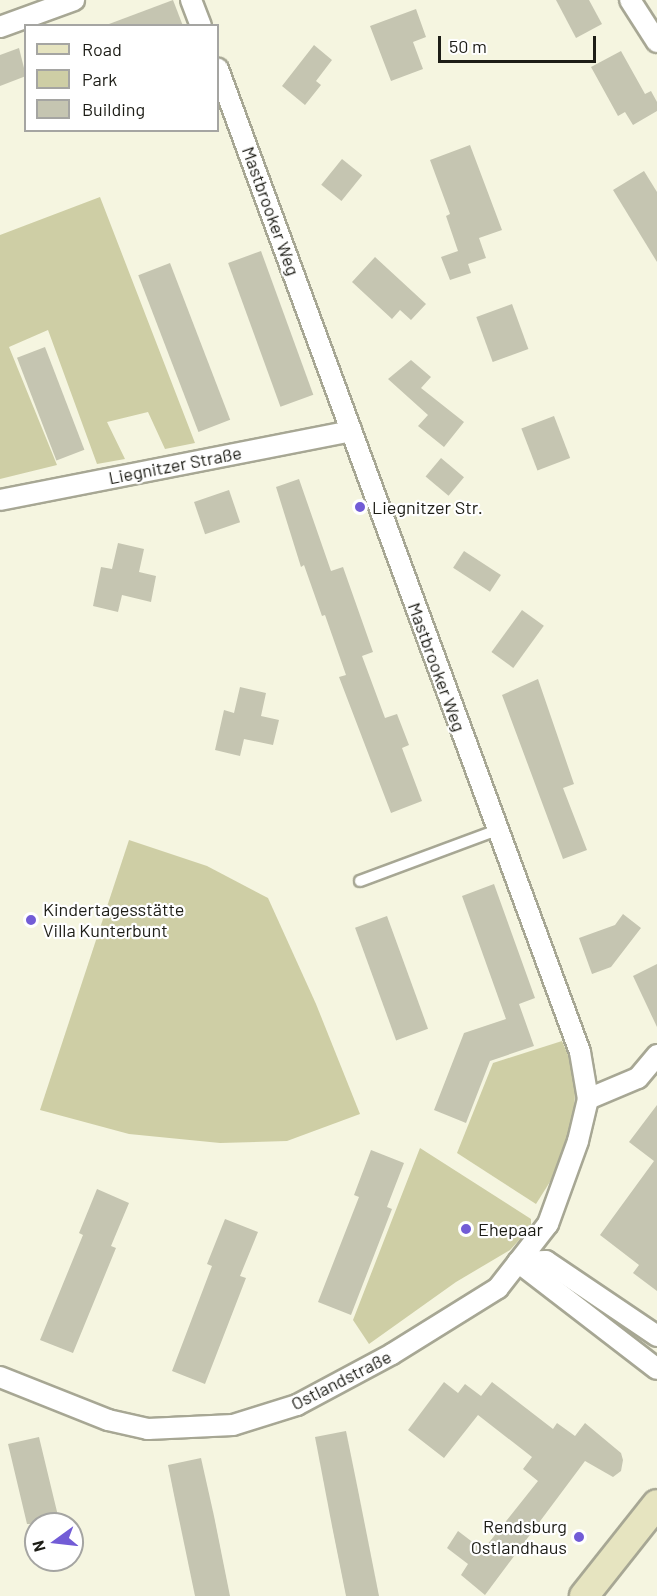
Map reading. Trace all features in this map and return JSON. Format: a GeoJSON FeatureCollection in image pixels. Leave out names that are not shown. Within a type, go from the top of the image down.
{"type":"FeatureCollection","features":[{"type":"Feature","properties":{"kind":"main road"},"geometry":{"type":"LineString","coordinates":[[584,1596],[657,1504]]}},
{"type":"Feature","properties":{"kind":"street"},"geometry":{"type":"LineString","coordinates":[[0,27],[74,0]]}},
{"type":"Feature","properties":{"kind":"street"},"geometry":{"type":"LineString","coordinates":[[191,0],[200,24]]}},
{"type":"Feature","properties":{"kind":"street"},"geometry":{"type":"LineString","coordinates":[[630,0],[657,42]]}},
{"type":"Feature","properties":{"kind":"street","name":"Mastbrooker Weg"},"geometry":{"type":"LineString","coordinates":[[219,72],[580,1052],[588,1099],[578,1140],[548,1224],[518,1262]]}},
{"type":"Feature","properties":{"kind":"street","name":"Liegnitzer Straße"},"geometry":{"type":"LineString","coordinates":[[0,500],[351,431]]}},
{"type":"Feature","properties":{"kind":"street"},"geometry":{"type":"LineString","coordinates":[[588,1099],[638,1078],[657,1055]]}},
{"type":"Feature","properties":{"kind":"street"},"geometry":{"type":"LineString","coordinates":[[518,1262],[546,1261],[657,1336]]}},
{"type":"Feature","properties":{"kind":"street"},"geometry":{"type":"LineString","coordinates":[[518,1262],[657,1369]]}},
{"type":"Feature","properties":{"kind":"street","name":"Ostlandstraße"},"geometry":{"type":"LineString","coordinates":[[0,1377],[108,1420],[148,1430],[233,1425],[297,1405],[392,1354],[498,1288],[518,1262]]}},
{"type":"Feature","properties":{"kind":"lane"},"geometry":{"type":"LineString","coordinates":[[360,881],[497,830]]}},
{"type":"Feature","properties":{"kind":"green space"},"geometry":{"type":"Polygon","coordinates":[[[100,197],[195,443],[165,449],[148,412],[107,422],[125,459],[97,464],[48,330],[9,347],[57,465],[0,479],[0,235],[100,197]]]}},
{"type":"Feature","properties":{"kind":"green space"},"geometry":{"type":"Polygon","coordinates":[[[129,840],[207,866],[268,898],[316,1004],[360,1114],[287,1141],[220,1143],[129,1134],[40,1110],[129,840]]]}},
{"type":"Feature","properties":{"kind":"green space"},"geometry":{"type":"Polygon","coordinates":[[[562,1041],[576,1073],[574,1115],[560,1166],[536,1204],[457,1153],[493,1063],[562,1041]]]}},
{"type":"Feature","properties":{"kind":"green space"},"geometry":{"type":"Polygon","coordinates":[[[420,1148],[531,1219],[531,1227],[510,1250],[456,1282],[369,1344],[353,1320],[420,1148]]]}},
{"type":"Feature","properties":{"kind":"building"},"geometry":{"type":"Polygon","coordinates":[[[173,0],[182,24],[109,24],[173,0]]]}},
{"type":"Feature","properties":{"kind":"building"},"geometry":{"type":"Polygon","coordinates":[[[556,0],[589,0],[602,24],[576,38],[556,0]]]}},
{"type":"Feature","properties":{"kind":"building"},"geometry":{"type":"Polygon","coordinates":[[[416,9],[426,37],[413,42],[423,69],[391,81],[370,26],[416,9]]]}},
{"type":"Feature","properties":{"kind":"building"},"geometry":{"type":"Polygon","coordinates":[[[314,45],[332,60],[316,81],[321,85],[305,105],[282,86],[314,45]]]}},
{"type":"Feature","properties":{"kind":"building"},"geometry":{"type":"Polygon","coordinates":[[[19,48],[24,77],[0,86],[0,55],[19,48]]]}},
{"type":"Feature","properties":{"kind":"building"},"geometry":{"type":"Polygon","coordinates":[[[621,51],[645,94],[651,91],[657,102],[657,111],[633,125],[625,112],[618,116],[591,67],[621,51]]]}},
{"type":"Feature","properties":{"kind":"building"},"geometry":{"type":"Polygon","coordinates":[[[470,145],[502,230],[479,238],[486,258],[468,264],[471,273],[450,280],[441,257],[458,251],[446,216],[450,214],[430,160],[470,145]]]}},
{"type":"Feature","properties":{"kind":"building"},"geometry":{"type":"Polygon","coordinates":[[[342,159],[362,175],[341,201],[321,185],[342,159]]]}},
{"type":"Feature","properties":{"kind":"building"},"geometry":{"type":"Polygon","coordinates":[[[644,171],[657,192],[657,262],[613,190],[644,171]]]}},
{"type":"Feature","properties":{"kind":"building"},"geometry":{"type":"Polygon","coordinates":[[[261,251],[313,395],[280,407],[228,263],[261,251]]]}},
{"type":"Feature","properties":{"kind":"building"},"geometry":{"type":"Polygon","coordinates":[[[375,257],[426,304],[411,320],[400,310],[392,319],[352,282],[375,257]]]}},
{"type":"Feature","properties":{"kind":"building"},"geometry":{"type":"Polygon","coordinates":[[[170,263],[230,420],[198,432],[138,275],[170,263]]]}},
{"type":"Feature","properties":{"kind":"building"},"geometry":{"type":"Polygon","coordinates":[[[512,304],[528,349],[493,362],[476,317],[512,304]]]}},
{"type":"Feature","properties":{"kind":"building"},"geometry":{"type":"Polygon","coordinates":[[[45,347],[84,450],[56,460],[17,358],[45,347]]]}},
{"type":"Feature","properties":{"kind":"building"},"geometry":{"type":"Polygon","coordinates":[[[411,360],[431,377],[421,388],[464,422],[444,447],[418,426],[428,415],[388,379],[411,360]]]}},
{"type":"Feature","properties":{"kind":"building"},"geometry":{"type":"Polygon","coordinates":[[[554,416],[570,458],[537,471],[521,429],[554,416]]]}},
{"type":"Feature","properties":{"kind":"building"},"geometry":{"type":"Polygon","coordinates":[[[441,458],[464,477],[449,496],[426,476],[441,458]]]}},
{"type":"Feature","properties":{"kind":"building"},"geometry":{"type":"Polygon","coordinates":[[[299,479],[331,571],[343,567],[373,652],[362,656],[385,718],[397,714],[409,745],[402,748],[422,801],[391,813],[339,677],[346,675],[325,615],[322,616],[304,565],[301,567],[276,487],[299,479]]]}},
{"type":"Feature","properties":{"kind":"building"},"geometry":{"type":"Polygon","coordinates":[[[229,490],[240,522],[205,534],[194,502],[229,490]]]}},
{"type":"Feature","properties":{"kind":"building"},"geometry":{"type":"Polygon","coordinates":[[[118,543],[144,549],[139,572],[156,576],[151,602],[122,595],[118,612],[93,606],[101,567],[112,569],[118,543]]]}},
{"type":"Feature","properties":{"kind":"building"},"geometry":{"type":"Polygon","coordinates":[[[464,551],[501,575],[490,592],[453,568],[464,551]]]}},
{"type":"Feature","properties":{"kind":"building"},"geometry":{"type":"Polygon","coordinates":[[[522,610],[544,626],[513,668],[491,652],[522,610]]]}},
{"type":"Feature","properties":{"kind":"building"},"geometry":{"type":"Polygon","coordinates":[[[538,679],[574,784],[563,788],[587,850],[563,859],[502,695],[538,679]]]}},
{"type":"Feature","properties":{"kind":"building"},"geometry":{"type":"Polygon","coordinates":[[[240,687],[266,693],[261,716],[279,720],[273,745],[244,739],[240,756],[215,750],[224,710],[234,713],[240,687]]]}},
{"type":"Feature","properties":{"kind":"building"},"geometry":{"type":"Polygon","coordinates":[[[494,884],[535,998],[519,1004],[534,1046],[490,1061],[466,1123],[434,1110],[464,1033],[506,1019],[462,896],[494,884]]]}},
{"type":"Feature","properties":{"kind":"building"},"geometry":{"type":"Polygon","coordinates":[[[623,914],[641,928],[611,967],[592,974],[579,938],[615,925],[623,914]]]}},
{"type":"Feature","properties":{"kind":"building"},"geometry":{"type":"Polygon","coordinates":[[[387,916],[428,1029],[396,1040],[355,928],[387,916]]]}},
{"type":"Feature","properties":{"kind":"building"},"geometry":{"type":"Polygon","coordinates":[[[657,964],[657,1027],[633,976],[657,964]]]}},
{"type":"Feature","properties":{"kind":"building"},"geometry":{"type":"Polygon","coordinates":[[[657,1105],[657,1291],[633,1273],[639,1265],[600,1235],[654,1161],[629,1142],[657,1105]]]}},
{"type":"Feature","properties":{"kind":"building"},"geometry":{"type":"Polygon","coordinates":[[[371,1150],[404,1163],[387,1207],[392,1209],[351,1315],[318,1302],[359,1197],[354,1195],[371,1150]]]}},
{"type":"Feature","properties":{"kind":"building"},"geometry":{"type":"Polygon","coordinates":[[[97,1189],[129,1203],[111,1246],[116,1248],[73,1353],[40,1340],[83,1235],[79,1233],[97,1189]]]}},
{"type":"Feature","properties":{"kind":"building"},"geometry":{"type":"Polygon","coordinates":[[[225,1219],[258,1232],[240,1276],[246,1278],[205,1384],[172,1371],[212,1266],[207,1264],[225,1219]]]}},
{"type":"Feature","properties":{"kind":"building"},"geometry":{"type":"Polygon","coordinates":[[[444,1382],[458,1393],[465,1384],[481,1396],[492,1382],[553,1429],[557,1423],[575,1436],[585,1423],[621,1453],[623,1460],[621,1471],[613,1477],[585,1461],[485,1595],[461,1575],[468,1564],[447,1548],[458,1531],[483,1550],[538,1481],[523,1469],[532,1457],[478,1415],[444,1458],[408,1430],[444,1382]]]}},
{"type":"Feature","properties":{"kind":"building"},"geometry":{"type":"Polygon","coordinates":[[[346,1431],[379,1596],[346,1596],[315,1437],[346,1431]]]}},
{"type":"Feature","properties":{"kind":"building"},"geometry":{"type":"Polygon","coordinates":[[[39,1437],[57,1512],[24,1512],[8,1444],[39,1437]]]}},
{"type":"Feature","properties":{"kind":"building"},"geometry":{"type":"Polygon","coordinates":[[[201,1458],[230,1596],[195,1596],[168,1465],[201,1458]]]}},
{"type":"Feature","properties":{"kind":"place","name":"Liegnitzer Str."},"geometry":{"type":"Point","coordinates":[360,507]}},
{"type":"Feature","properties":{"kind":"place","name":"Kindertagesstätte Villa Kunterbunt"},"geometry":{"type":"Point","coordinates":[31,920]}},
{"type":"Feature","properties":{"kind":"place","name":"Ehepaar"},"geometry":{"type":"Point","coordinates":[466,1229]}},
{"type":"Feature","properties":{"kind":"place","name":"Rendsburg Ostlandhaus"},"geometry":{"type":"Point","coordinates":[579,1537]}}]}
